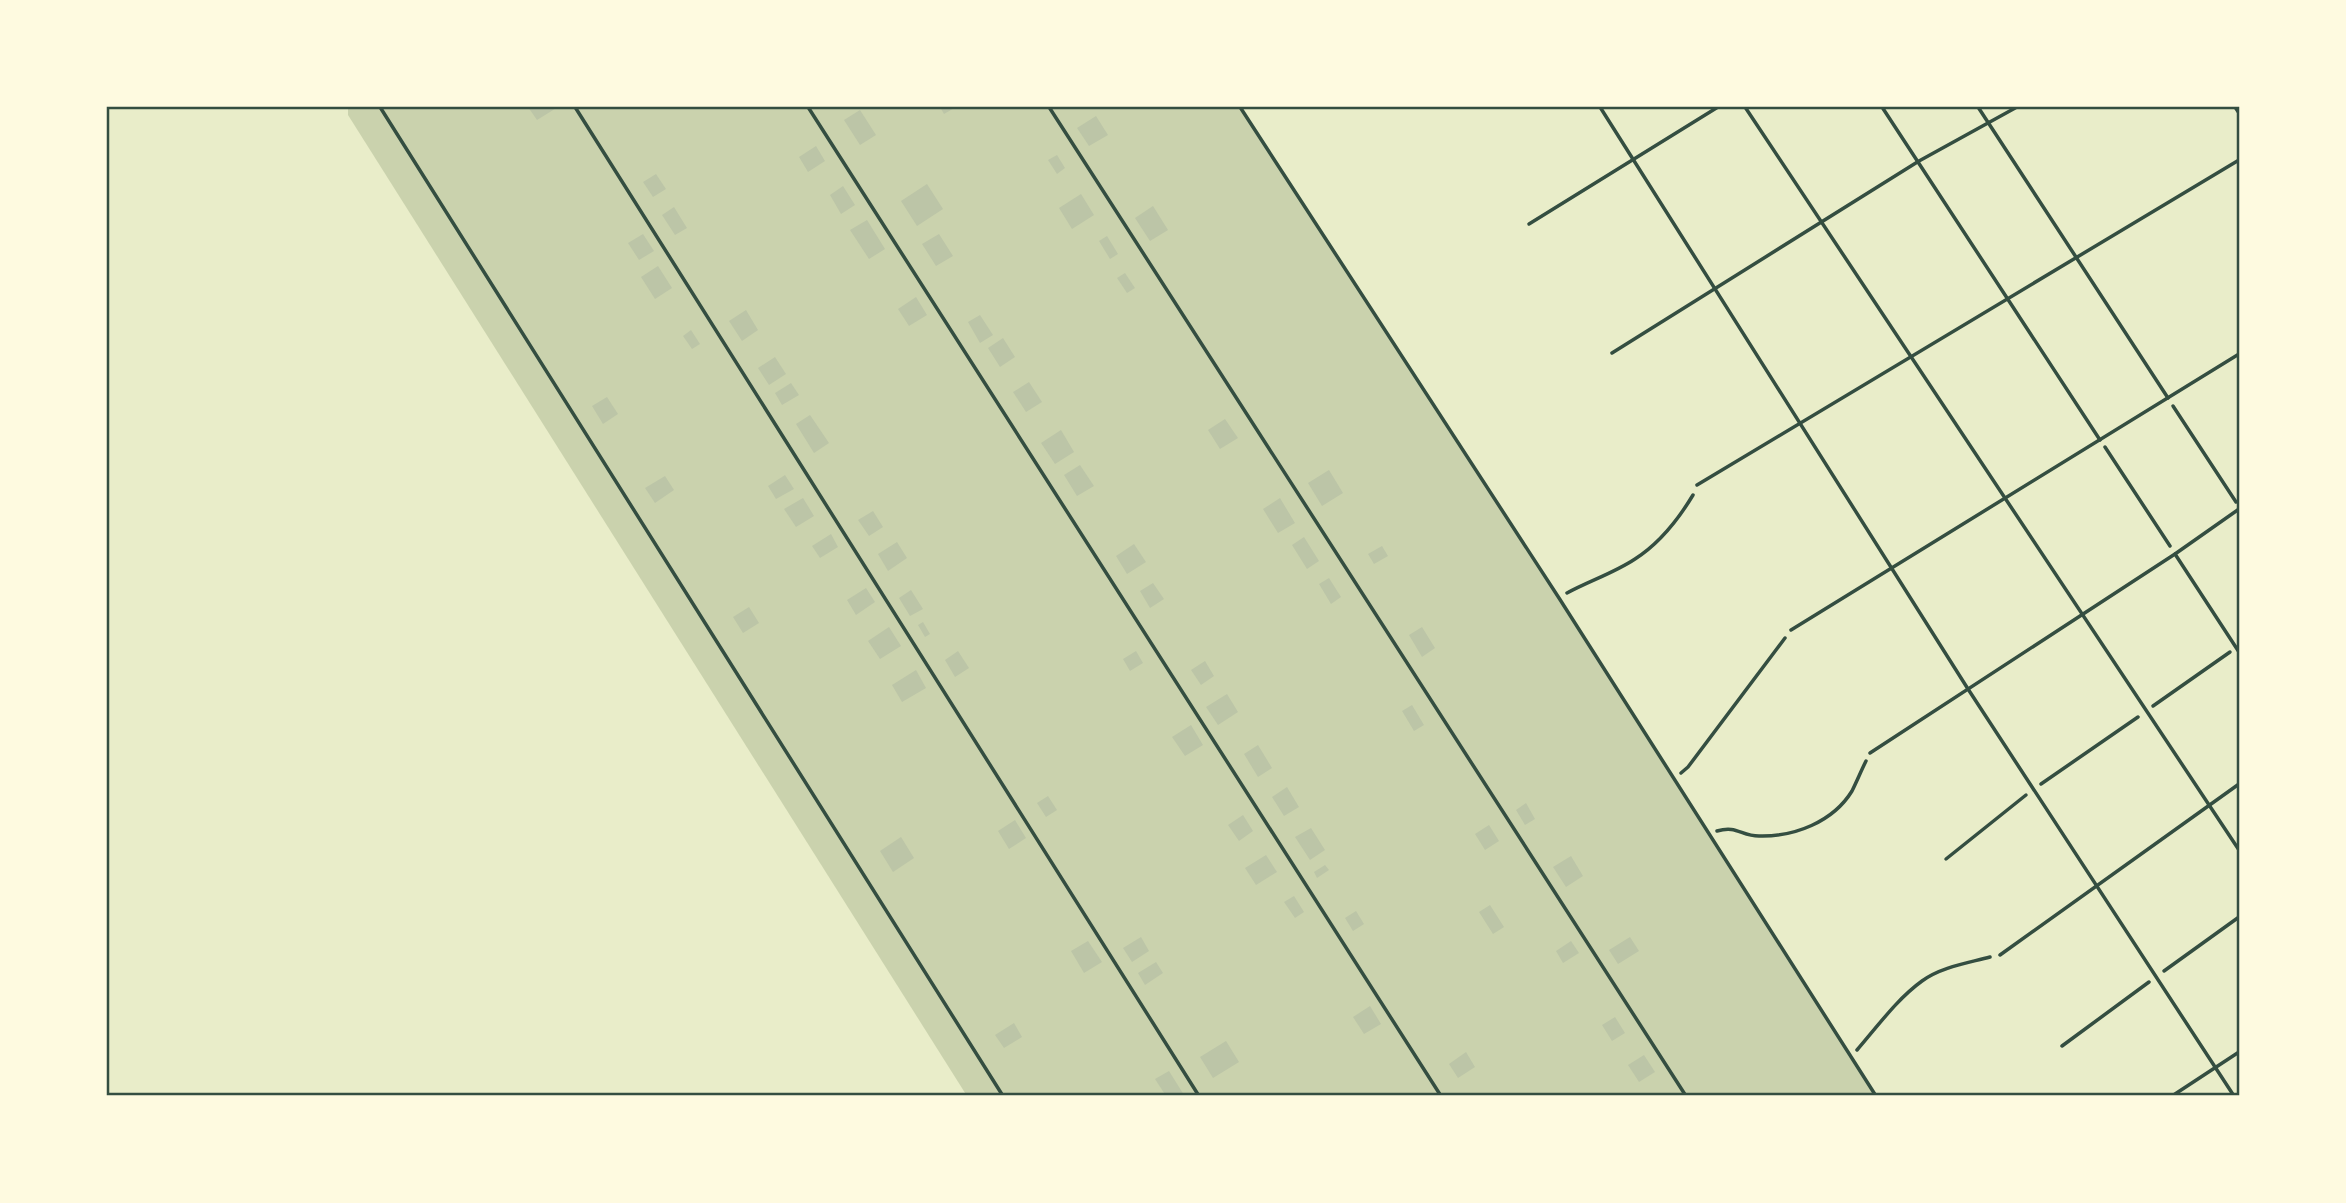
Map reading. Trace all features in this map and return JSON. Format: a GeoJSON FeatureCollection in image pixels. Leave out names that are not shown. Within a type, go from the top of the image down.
{"type":"FeatureCollection","features":[{"type":"Feature","properties":{"kind":"lane"},"geometry":{"type":"LineString","coordinates":[[380,107],[1003,1096]]}},
{"type":"Feature","properties":{"kind":"lane"},"geometry":{"type":"LineString","coordinates":[[575,107],[1199,1096]]}},
{"type":"Feature","properties":{"kind":"lane"},"geometry":{"type":"LineString","coordinates":[[808,107],[1441,1096]]}},
{"type":"Feature","properties":{"kind":"lane"},"geometry":{"type":"LineString","coordinates":[[1048,107],[1686,1096]]}},
{"type":"Feature","properties":{"kind":"lane"},"geometry":{"type":"LineString","coordinates":[[1240,107],[1559,598],[1876,1096]]}},
{"type":"Feature","properties":{"kind":"lane"},"geometry":{"type":"LineString","coordinates":[[1600,107],[1968,689],[2234,1096]]}},
{"type":"Feature","properties":{"kind":"lane"},"geometry":{"type":"LineString","coordinates":[[1529,224],[1718,107]]}},
{"type":"Feature","properties":{"kind":"lane"},"geometry":{"type":"LineString","coordinates":[[1745,107],[2239,850]]}},
{"type":"Feature","properties":{"kind":"lane"},"geometry":{"type":"LineString","coordinates":[[1882,107],[2100,440]]}},
{"type":"Feature","properties":{"kind":"lane"},"geometry":{"type":"LineString","coordinates":[[1978,107],[2168,398]]}},
{"type":"Feature","properties":{"kind":"lane"},"geometry":{"type":"LineString","coordinates":[[1612,353],[1919,162],[2017,107]]}},
{"type":"Feature","properties":{"kind":"lane"},"geometry":{"type":"LineString","coordinates":[[1698,485],[2239,160]]}},
{"type":"Feature","properties":{"kind":"lane"},"geometry":{"type":"LineString","coordinates":[[1791,630],[2239,354]]}},
{"type":"Feature","properties":{"kind":"lane"},"geometry":{"type":"LineString","coordinates":[[1870,753],[2175,554],[2239,508]]}},
{"type":"Feature","properties":{"kind":"lane"},"geometry":{"type":"LineString","coordinates":[[2175,554],[2238,650]]}},
{"type":"Feature","properties":{"kind":"lane"},"geometry":{"type":"LineString","coordinates":[[2000,954],[2239,784]]}},
{"type":"Feature","properties":{"kind":"lane"},"geometry":{"type":"LineString","coordinates":[[2172,1096],[2239,1052]]}},
{"type":"Feature","properties":{"kind":"path"},"geometry":{"type":"LineString","coordinates":[[2235,107],[2239,113]]}},
{"type":"Feature","properties":{"kind":"path"},"geometry":{"type":"LineString","coordinates":[[2168,398],[2239,508]]}},
{"type":"Feature","properties":{"kind":"path"},"geometry":{"type":"LineString","coordinates":[[2100,440],[2175,554]]}},
{"type":"Feature","properties":{"kind":"path"},"geometry":{"type":"LineString","coordinates":[[1559,598],[1634,560],[1657,542],[1676,522],[1698,485]]}},
{"type":"Feature","properties":{"kind":"path"},"geometry":{"type":"LineString","coordinates":[[1674,779],[1688,767],[1791,630]]}},
{"type":"Feature","properties":{"kind":"path"},"geometry":{"type":"LineString","coordinates":[[1946,859],[2033,789],[2238,650]]}},
{"type":"Feature","properties":{"kind":"path"},"geometry":{"type":"LineString","coordinates":[[1709,833],[1730,827],[1754,836],[1773,836],[1807,829],[1829,815],[1851,792],[1870,753]]}},
{"type":"Feature","properties":{"kind":"path"},"geometry":{"type":"LineString","coordinates":[[1851,1057],[1897,1005],[1923,981],[1948,968],[2000,954]]}},
{"type":"Feature","properties":{"kind":"green space"},"geometry":{"type":"Polygon","coordinates":[[[348,107],[1240,107],[1559,598],[1876,1096],[967,1096],[348,115],[348,107]]]}},
{"type":"Feature","properties":{"kind":"building"},"geometry":{"type":"Polygon","coordinates":[[[528,107],[558,107],[537,120],[528,107]]]}},
{"type":"Feature","properties":{"kind":"building"},"geometry":{"type":"Polygon","coordinates":[[[940,107],[956,107],[944,114],[940,107]]]}},
{"type":"Feature","properties":{"kind":"building"},"geometry":{"type":"Polygon","coordinates":[[[860,110],[876,135],[860,145],[844,120],[860,110]]]}},
{"type":"Feature","properties":{"kind":"building"},"geometry":{"type":"Polygon","coordinates":[[[1096,116],[1108,135],[1089,146],[1077,128],[1096,116]]]}},
{"type":"Feature","properties":{"kind":"building"},"geometry":{"type":"Polygon","coordinates":[[[816,146],[825,161],[808,172],[799,157],[816,146]]]}},
{"type":"Feature","properties":{"kind":"building"},"geometry":{"type":"Polygon","coordinates":[[[1057,155],[1065,168],[1057,174],[1048,160],[1057,155]]]}},
{"type":"Feature","properties":{"kind":"building"},"geometry":{"type":"Polygon","coordinates":[[[656,174],[666,189],[653,197],[643,182],[656,174]]]}},
{"type":"Feature","properties":{"kind":"building"},"geometry":{"type":"Polygon","coordinates":[[[927,184],[943,209],[917,226],[901,201],[927,184]]]}},
{"type":"Feature","properties":{"kind":"building"},"geometry":{"type":"Polygon","coordinates":[[[843,186],[855,205],[841,214],[830,195],[843,186]]]}},
{"type":"Feature","properties":{"kind":"building"},"geometry":{"type":"Polygon","coordinates":[[[1081,194],[1094,215],[1072,229],[1059,208],[1081,194]]]}},
{"type":"Feature","properties":{"kind":"building"},"geometry":{"type":"Polygon","coordinates":[[[1153,206],[1168,230],[1150,241],[1135,218],[1153,206]]]}},
{"type":"Feature","properties":{"kind":"building"},"geometry":{"type":"Polygon","coordinates":[[[674,207],[687,228],[675,235],[662,215],[674,207]]]}},
{"type":"Feature","properties":{"kind":"building"},"geometry":{"type":"Polygon","coordinates":[[[867,220],[885,249],[869,259],[850,230],[867,220]]]}},
{"type":"Feature","properties":{"kind":"building"},"geometry":{"type":"Polygon","coordinates":[[[643,234],[654,251],[639,260],[628,243],[643,234]]]}},
{"type":"Feature","properties":{"kind":"building"},"geometry":{"type":"Polygon","coordinates":[[[939,234],[953,256],[936,266],[922,244],[939,234]]]}},
{"type":"Feature","properties":{"kind":"building"},"geometry":{"type":"Polygon","coordinates":[[[1107,236],[1118,254],[1110,259],[1099,241],[1107,236]]]}},
{"type":"Feature","properties":{"kind":"building"},"geometry":{"type":"Polygon","coordinates":[[[658,266],[672,288],[655,299],[641,277],[658,266]]]}},
{"type":"Feature","properties":{"kind":"building"},"geometry":{"type":"Polygon","coordinates":[[[1125,273],[1135,288],[1127,293],[1117,278],[1125,273]]]}},
{"type":"Feature","properties":{"kind":"building"},"geometry":{"type":"Polygon","coordinates":[[[916,297],[927,315],[909,326],[898,309],[916,297]]]}},
{"type":"Feature","properties":{"kind":"building"},"geometry":{"type":"Polygon","coordinates":[[[746,310],[758,330],[742,341],[729,321],[746,310]]]}},
{"type":"Feature","properties":{"kind":"building"},"geometry":{"type":"Polygon","coordinates":[[[980,315],[993,335],[980,343],[968,322],[980,315]]]}},
{"type":"Feature","properties":{"kind":"building"},"geometry":{"type":"Polygon","coordinates":[[[691,330],[700,344],[692,349],[683,336],[691,330]]]}},
{"type":"Feature","properties":{"kind":"building"},"geometry":{"type":"Polygon","coordinates":[[[1003,338],[1015,357],[1000,367],[988,348],[1003,338]]]}},
{"type":"Feature","properties":{"kind":"building"},"geometry":{"type":"Polygon","coordinates":[[[775,357],[786,374],[769,385],[758,368],[775,357]]]}},
{"type":"Feature","properties":{"kind":"building"},"geometry":{"type":"Polygon","coordinates":[[[1029,382],[1042,402],[1026,412],[1013,392],[1029,382]]]}},
{"type":"Feature","properties":{"kind":"building"},"geometry":{"type":"Polygon","coordinates":[[[791,383],[799,395],[782,405],[775,393],[791,383]]]}},
{"type":"Feature","properties":{"kind":"building"},"geometry":{"type":"Polygon","coordinates":[[[607,397],[618,414],[603,424],[592,406],[607,397]]]}},
{"type":"Feature","properties":{"kind":"building"},"geometry":{"type":"Polygon","coordinates":[[[810,415],[829,443],[814,453],[796,424],[810,415]]]}},
{"type":"Feature","properties":{"kind":"building"},"geometry":{"type":"Polygon","coordinates":[[[1225,419],[1238,438],[1220,449],[1208,430],[1225,419]]]}},
{"type":"Feature","properties":{"kind":"building"},"geometry":{"type":"Polygon","coordinates":[[[1061,430],[1074,452],[1055,464],[1041,443],[1061,430]]]}},
{"type":"Feature","properties":{"kind":"building"},"geometry":{"type":"Polygon","coordinates":[[[1080,465],[1094,486],[1077,496],[1064,475],[1080,465]]]}},
{"type":"Feature","properties":{"kind":"building"},"geometry":{"type":"Polygon","coordinates":[[[1329,470],[1343,493],[1322,506],[1308,483],[1329,470]]]}},
{"type":"Feature","properties":{"kind":"building"},"geometry":{"type":"Polygon","coordinates":[[[785,475],[794,489],[776,499],[768,486],[785,475]]]}},
{"type":"Feature","properties":{"kind":"building"},"geometry":{"type":"Polygon","coordinates":[[[665,476],[674,490],[655,503],[645,488],[665,476]]]}},
{"type":"Feature","properties":{"kind":"building"},"geometry":{"type":"Polygon","coordinates":[[[803,498],[814,516],[796,527],[784,509],[803,498]]]}},
{"type":"Feature","properties":{"kind":"building"},"geometry":{"type":"Polygon","coordinates":[[[1280,498],[1295,523],[1278,533],[1263,509],[1280,498]]]}},
{"type":"Feature","properties":{"kind":"building"},"geometry":{"type":"Polygon","coordinates":[[[873,511],[883,527],[869,536],[858,520],[873,511]]]}},
{"type":"Feature","properties":{"kind":"building"},"geometry":{"type":"Polygon","coordinates":[[[831,534],[838,547],[820,558],[812,546],[831,534]]]}},
{"type":"Feature","properties":{"kind":"building"},"geometry":{"type":"Polygon","coordinates":[[[1304,537],[1319,561],[1307,569],[1292,545],[1304,537]]]}},
{"type":"Feature","properties":{"kind":"building"},"geometry":{"type":"Polygon","coordinates":[[[897,542],[907,558],[888,571],[878,554],[897,542]]]}},
{"type":"Feature","properties":{"kind":"building"},"geometry":{"type":"Polygon","coordinates":[[[1134,544],[1146,562],[1127,574],[1116,556],[1134,544]]]}},
{"type":"Feature","properties":{"kind":"building"},"geometry":{"type":"Polygon","coordinates":[[[1382,546],[1388,556],[1374,564],[1368,554],[1382,546]]]}},
{"type":"Feature","properties":{"kind":"building"},"geometry":{"type":"Polygon","coordinates":[[[1329,578],[1341,597],[1331,604],[1319,584],[1329,578]]]}},
{"type":"Feature","properties":{"kind":"building"},"geometry":{"type":"Polygon","coordinates":[[[1153,583],[1164,599],[1150,608],[1140,591],[1153,583]]]}},
{"type":"Feature","properties":{"kind":"building"},"geometry":{"type":"Polygon","coordinates":[[[866,588],[875,602],[856,615],[847,600],[866,588]]]}},
{"type":"Feature","properties":{"kind":"building"},"geometry":{"type":"Polygon","coordinates":[[[911,590],[923,609],[910,616],[899,598],[911,590]]]}},
{"type":"Feature","properties":{"kind":"building"},"geometry":{"type":"Polygon","coordinates":[[[749,607],[759,623],[743,633],[733,617],[749,607]]]}},
{"type":"Feature","properties":{"kind":"building"},"geometry":{"type":"Polygon","coordinates":[[[923,622],[930,634],[925,637],[918,625],[923,622]]]}},
{"type":"Feature","properties":{"kind":"building"},"geometry":{"type":"Polygon","coordinates":[[[889,627],[901,646],[880,659],[868,641],[889,627]]]}},
{"type":"Feature","properties":{"kind":"building"},"geometry":{"type":"Polygon","coordinates":[[[1422,627],[1435,648],[1422,657],[1409,635],[1422,627]]]}},
{"type":"Feature","properties":{"kind":"building"},"geometry":{"type":"Polygon","coordinates":[[[958,651],[969,668],[955,677],[945,660],[958,651]]]}},
{"type":"Feature","properties":{"kind":"building"},"geometry":{"type":"Polygon","coordinates":[[[1136,651],[1143,663],[1130,671],[1123,659],[1136,651]]]}},
{"type":"Feature","properties":{"kind":"building"},"geometry":{"type":"Polygon","coordinates":[[[1205,661],[1214,676],[1201,685],[1191,670],[1205,661]]]}},
{"type":"Feature","properties":{"kind":"building"},"geometry":{"type":"Polygon","coordinates":[[[916,670],[926,688],[902,702],[892,685],[916,670]]]}},
{"type":"Feature","properties":{"kind":"building"},"geometry":{"type":"Polygon","coordinates":[[[1227,694],[1238,712],[1218,725],[1206,707],[1227,694]]]}},
{"type":"Feature","properties":{"kind":"building"},"geometry":{"type":"Polygon","coordinates":[[[1412,705],[1424,725],[1414,731],[1402,711],[1412,705]]]}},
{"type":"Feature","properties":{"kind":"building"},"geometry":{"type":"Polygon","coordinates":[[[1191,725],[1203,745],[1185,756],[1172,737],[1191,725]]]}},
{"type":"Feature","properties":{"kind":"building"},"geometry":{"type":"Polygon","coordinates":[[[1258,745],[1272,768],[1258,777],[1244,754],[1258,745]]]}},
{"type":"Feature","properties":{"kind":"building"},"geometry":{"type":"Polygon","coordinates":[[[1287,787],[1299,807],[1284,816],[1272,797],[1287,787]]]}},
{"type":"Feature","properties":{"kind":"building"},"geometry":{"type":"Polygon","coordinates":[[[1048,796],[1057,810],[1046,817],[1037,803],[1048,796]]]}},
{"type":"Feature","properties":{"kind":"building"},"geometry":{"type":"Polygon","coordinates":[[[1526,803],[1535,819],[1525,825],[1516,810],[1526,803]]]}},
{"type":"Feature","properties":{"kind":"building"},"geometry":{"type":"Polygon","coordinates":[[[1243,815],[1253,831],[1239,841],[1228,825],[1243,815]]]}},
{"type":"Feature","properties":{"kind":"building"},"geometry":{"type":"Polygon","coordinates":[[[1015,820],[1026,838],[1009,849],[998,831],[1015,820]]]}},
{"type":"Feature","properties":{"kind":"building"},"geometry":{"type":"Polygon","coordinates":[[[1489,825],[1499,841],[1485,850],[1475,834],[1489,825]]]}},
{"type":"Feature","properties":{"kind":"building"},"geometry":{"type":"Polygon","coordinates":[[[1311,828],[1325,850],[1310,860],[1295,837],[1311,828]]]}},
{"type":"Feature","properties":{"kind":"building"},"geometry":{"type":"Polygon","coordinates":[[[901,837],[914,858],[893,872],[880,851],[901,837]]]}},
{"type":"Feature","properties":{"kind":"building"},"geometry":{"type":"Polygon","coordinates":[[[1266,855],[1277,872],[1256,885],[1245,868],[1266,855]]]}},
{"type":"Feature","properties":{"kind":"building"},"geometry":{"type":"Polygon","coordinates":[[[1571,856],[1583,876],[1566,887],[1553,867],[1571,856]]]}},
{"type":"Feature","properties":{"kind":"building"},"geometry":{"type":"Polygon","coordinates":[[[1325,865],[1329,870],[1317,878],[1314,872],[1325,865]]]}},
{"type":"Feature","properties":{"kind":"building"},"geometry":{"type":"Polygon","coordinates":[[[1294,896],[1304,912],[1295,918],[1284,902],[1294,896]]]}},
{"type":"Feature","properties":{"kind":"building"},"geometry":{"type":"Polygon","coordinates":[[[1490,905],[1504,927],[1493,934],[1479,912],[1490,905]]]}},
{"type":"Feature","properties":{"kind":"building"},"geometry":{"type":"Polygon","coordinates":[[[1356,911],[1364,924],[1353,931],[1345,918],[1356,911]]]}},
{"type":"Feature","properties":{"kind":"building"},"geometry":{"type":"Polygon","coordinates":[[[1141,937],[1149,951],[1132,962],[1123,948],[1141,937]]]}},
{"type":"Feature","properties":{"kind":"building"},"geometry":{"type":"Polygon","coordinates":[[[1630,937],[1639,951],[1618,964],[1609,950],[1630,937]]]}},
{"type":"Feature","properties":{"kind":"building"},"geometry":{"type":"Polygon","coordinates":[[[1088,941],[1102,962],[1084,973],[1071,951],[1088,941]]]}},
{"type":"Feature","properties":{"kind":"building"},"geometry":{"type":"Polygon","coordinates":[[[1571,941],[1579,953],[1563,963],[1556,951],[1571,941]]]}},
{"type":"Feature","properties":{"kind":"building"},"geometry":{"type":"Polygon","coordinates":[[[1156,962],[1163,973],[1145,985],[1138,973],[1156,962]]]}},
{"type":"Feature","properties":{"kind":"building"},"geometry":{"type":"Polygon","coordinates":[[[1370,1006],[1381,1024],[1364,1034],[1353,1017],[1370,1006]]]}},
{"type":"Feature","properties":{"kind":"building"},"geometry":{"type":"Polygon","coordinates":[[[1615,1017],[1625,1033],[1612,1041],[1602,1025],[1615,1017]]]}},
{"type":"Feature","properties":{"kind":"building"},"geometry":{"type":"Polygon","coordinates":[[[1014,1023],[1022,1037],[1004,1048],[995,1035],[1014,1023]]]}},
{"type":"Feature","properties":{"kind":"building"},"geometry":{"type":"Polygon","coordinates":[[[1226,1041],[1239,1062],[1213,1078],[1200,1057],[1226,1041]]]}},
{"type":"Feature","properties":{"kind":"building"},"geometry":{"type":"Polygon","coordinates":[[[1466,1052],[1475,1067],[1458,1078],[1449,1064],[1466,1052]]]}},
{"type":"Feature","properties":{"kind":"building"},"geometry":{"type":"Polygon","coordinates":[[[1644,1055],[1655,1072],[1639,1082],[1628,1065],[1644,1055]]]}},
{"type":"Feature","properties":{"kind":"building"},"geometry":{"type":"Polygon","coordinates":[[[1169,1071],[1184,1095],[1166,1096],[1155,1079],[1169,1071]]]}}]}
